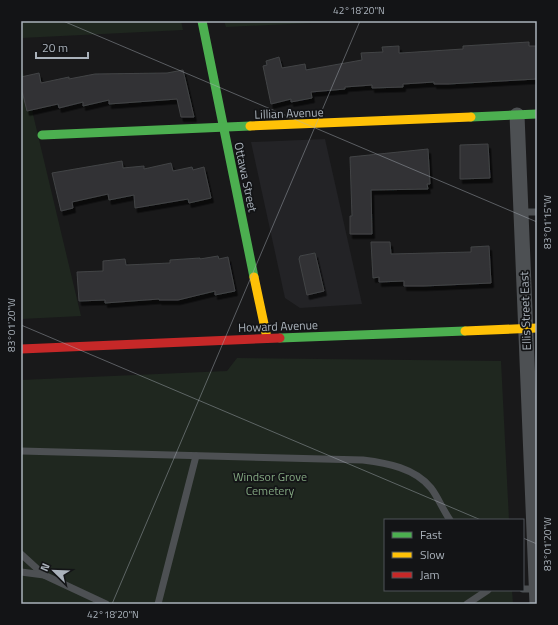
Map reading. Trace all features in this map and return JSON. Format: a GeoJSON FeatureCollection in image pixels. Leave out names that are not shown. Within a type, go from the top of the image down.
{"type":"FeatureCollection","features":[{"type":"Feature","properties":{"kind":"street","name":"Ottawa Street"},"geometry":{"type":"LineString","coordinates":[[202,21],[267,338]]}},
{"type":"Feature","properties":{"kind":"street","name":"Lillian Avenue"},"geometry":{"type":"LineString","coordinates":[[42,135],[537,114]]}},
{"type":"Feature","properties":{"kind":"street","name":"Ellis Street East"},"geometry":{"type":"LineString","coordinates":[[517,115],[520,212],[531,329],[530,589],[537,604]]}},
{"type":"Feature","properties":{"kind":"street","name":"Howard Avenue"},"geometry":{"type":"LineString","coordinates":[[21,349],[267,338],[531,329]]}},
{"type":"Feature","properties":{"kind":"lane"},"geometry":{"type":"LineString","coordinates":[[520,212],[537,212]]}},
{"type":"Feature","properties":{"kind":"lane"},"geometry":{"type":"LineString","coordinates":[[21,451],[364,460],[384,462],[418,476],[431,487],[449,519]]}},
{"type":"Feature","properties":{"kind":"lane"},"geometry":{"type":"LineString","coordinates":[[158,604],[196,456]]}},
{"type":"Feature","properties":{"kind":"lane"},"geometry":{"type":"LineString","coordinates":[[21,554],[44,575],[106,604]]}},
{"type":"Feature","properties":{"kind":"lane"},"geometry":{"type":"LineString","coordinates":[[21,572],[44,575]]}},
{"type":"Feature","properties":{"kind":"lane"},"geometry":{"type":"LineString","coordinates":[[467,604],[486,591]]}},
{"type":"Feature","properties":{"kind":"shaded area"},"geometry":{"type":"Polygon","coordinates":[[[325,139],[362,304],[300,308],[285,298],[251,142],[325,139]]]}},
{"type":"Feature","properties":{"kind":"green space"},"geometry":{"type":"Polygon","coordinates":[[[21,21],[181,21],[183,30],[21,38],[21,21]]]}},
{"type":"Feature","properties":{"kind":"green space"},"geometry":{"type":"Polygon","coordinates":[[[224,21],[352,21],[226,27],[224,21]]]}},
{"type":"Feature","properties":{"kind":"green space"},"geometry":{"type":"Polygon","coordinates":[[[21,64],[81,316],[21,319],[21,64]]]}},
{"type":"Feature","properties":{"kind":"green space","name":"Windsor Grove Cemetery"},"geometry":{"type":"Polygon","coordinates":[[[237,358],[501,361],[509,519],[384,519],[384,591],[512,591],[513,604],[21,604],[21,380],[227,371],[237,358]]]}},
{"type":"Feature","properties":{"kind":"building"},"geometry":{"type":"Polygon","coordinates":[[[529,42],[529,46],[537,46],[537,79],[448,84],[434,84],[434,82],[403,84],[403,87],[372,88],[372,85],[345,87],[345,89],[311,92],[312,98],[291,102],[291,99],[271,104],[263,66],[267,65],[266,61],[279,57],[282,68],[305,64],[306,70],[362,60],[361,53],[383,52],[382,47],[399,46],[399,53],[401,53],[463,49],[463,46],[529,42]]]}},
{"type":"Feature","properties":{"kind":"building"},"geometry":{"type":"Polygon","coordinates":[[[183,70],[194,117],[181,117],[177,99],[109,104],[109,100],[83,106],[83,102],[59,108],[58,104],[27,111],[21,87],[21,77],[39,73],[41,83],[69,77],[69,79],[95,74],[167,73],[183,70]]]}},
{"type":"Feature","properties":{"kind":"building"},"geometry":{"type":"Polygon","coordinates":[[[488,144],[490,178],[460,179],[460,145],[488,144]]]}},
{"type":"Feature","properties":{"kind":"building"},"geometry":{"type":"Polygon","coordinates":[[[428,149],[430,184],[427,184],[428,189],[371,190],[372,234],[350,234],[350,216],[352,216],[350,157],[428,149]]]}},
{"type":"Feature","properties":{"kind":"building"},"geometry":{"type":"Polygon","coordinates":[[[122,161],[123,168],[144,166],[144,169],[171,163],[173,171],[192,167],[193,170],[204,167],[211,198],[189,203],[188,199],[135,208],[134,195],[109,200],[108,194],[72,202],[73,208],[61,211],[52,173],[122,161]]]}},
{"type":"Feature","properties":{"kind":"building"},"geometry":{"type":"Polygon","coordinates":[[[371,242],[390,242],[391,254],[471,252],[471,247],[489,246],[491,283],[404,286],[404,281],[379,282],[379,277],[373,278],[371,242]]]}},
{"type":"Feature","properties":{"kind":"building"},"geometry":{"type":"Polygon","coordinates":[[[315,253],[324,291],[307,295],[299,259],[300,256],[315,253]]]}},
{"type":"Feature","properties":{"kind":"building"},"geometry":{"type":"Polygon","coordinates":[[[218,256],[219,259],[228,257],[235,291],[215,295],[215,291],[178,300],[159,299],[105,303],[105,300],[79,301],[77,272],[103,271],[103,261],[125,259],[126,265],[170,263],[170,260],[200,259],[218,256]]]}},
{"type":"Feature","properties":{"kind":"traffic: fast"},"geometry":{"type":"LineString","coordinates":[[202,21],[254,277]]}},
{"type":"Feature","properties":{"kind":"traffic: fast"},"geometry":{"type":"LineString","coordinates":[[471,117],[537,114]]}},
{"type":"Feature","properties":{"kind":"traffic: fast"},"geometry":{"type":"LineString","coordinates":[[42,135],[250,126]]}},
{"type":"Feature","properties":{"kind":"traffic: fast"},"geometry":{"type":"LineString","coordinates":[[280,338],[465,331]]}},
{"type":"Feature","properties":{"kind":"traffic: slow"},"geometry":{"type":"LineString","coordinates":[[250,126],[471,117]]}},
{"type":"Feature","properties":{"kind":"traffic: slow"},"geometry":{"type":"LineString","coordinates":[[254,277],[267,338]]}},
{"type":"Feature","properties":{"kind":"traffic: slow"},"geometry":{"type":"LineString","coordinates":[[465,331],[537,328]]}},
{"type":"Feature","properties":{"kind":"traffic: jam"},"geometry":{"type":"LineString","coordinates":[[21,349],[280,338]]}}]}
